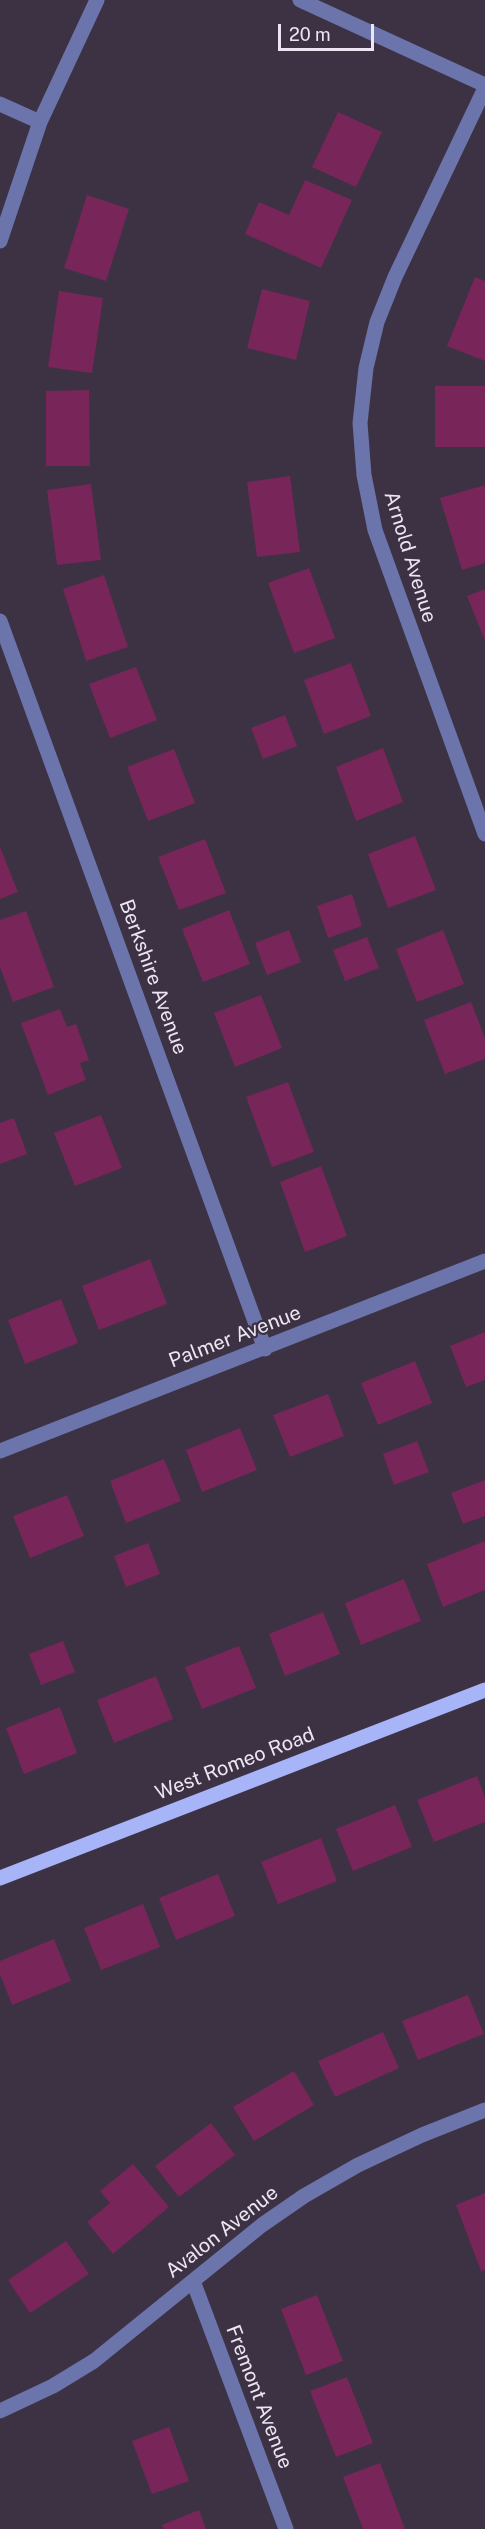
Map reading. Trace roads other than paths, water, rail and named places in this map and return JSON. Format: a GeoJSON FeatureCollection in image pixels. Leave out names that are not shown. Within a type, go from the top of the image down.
{"type":"FeatureCollection","features":[{"type":"Feature","properties":{"kind":"main road","name":"West Romeo Road"},"geometry":{"type":"LineString","coordinates":[[0,1878],[485,1690]]}},
{"type":"Feature","properties":{"kind":"street"},"geometry":{"type":"LineString","coordinates":[[0,241],[40,122],[98,0]]}},
{"type":"Feature","properties":{"kind":"street"},"geometry":{"type":"LineString","coordinates":[[300,0],[485,87]]}},
{"type":"Feature","properties":{"kind":"street","name":"Arnold Avenue"},"geometry":{"type":"LineString","coordinates":[[485,87],[395,277],[377,322],[366,368],[360,423],[364,475],[375,530],[485,834]]}},
{"type":"Feature","properties":{"kind":"street"},"geometry":{"type":"LineString","coordinates":[[0,104],[40,122]]}},
{"type":"Feature","properties":{"kind":"street","name":"Berkshire Avenue"},"geometry":{"type":"LineString","coordinates":[[0,621],[265,1349]]}},
{"type":"Feature","properties":{"kind":"street","name":"Palmer Avenue"},"geometry":{"type":"LineString","coordinates":[[0,1451],[485,1261]]}},
{"type":"Feature","properties":{"kind":"street","name":"Avalon Avenue"},"geometry":{"type":"LineString","coordinates":[[0,2411],[53,2386],[94,2361],[262,2225],[304,2196],[358,2164],[485,2110]]}},
{"type":"Feature","properties":{"kind":"street","name":"Fremont Avenue"},"geometry":{"type":"LineString","coordinates":[[193,2281],[286,2529]]}}]}
